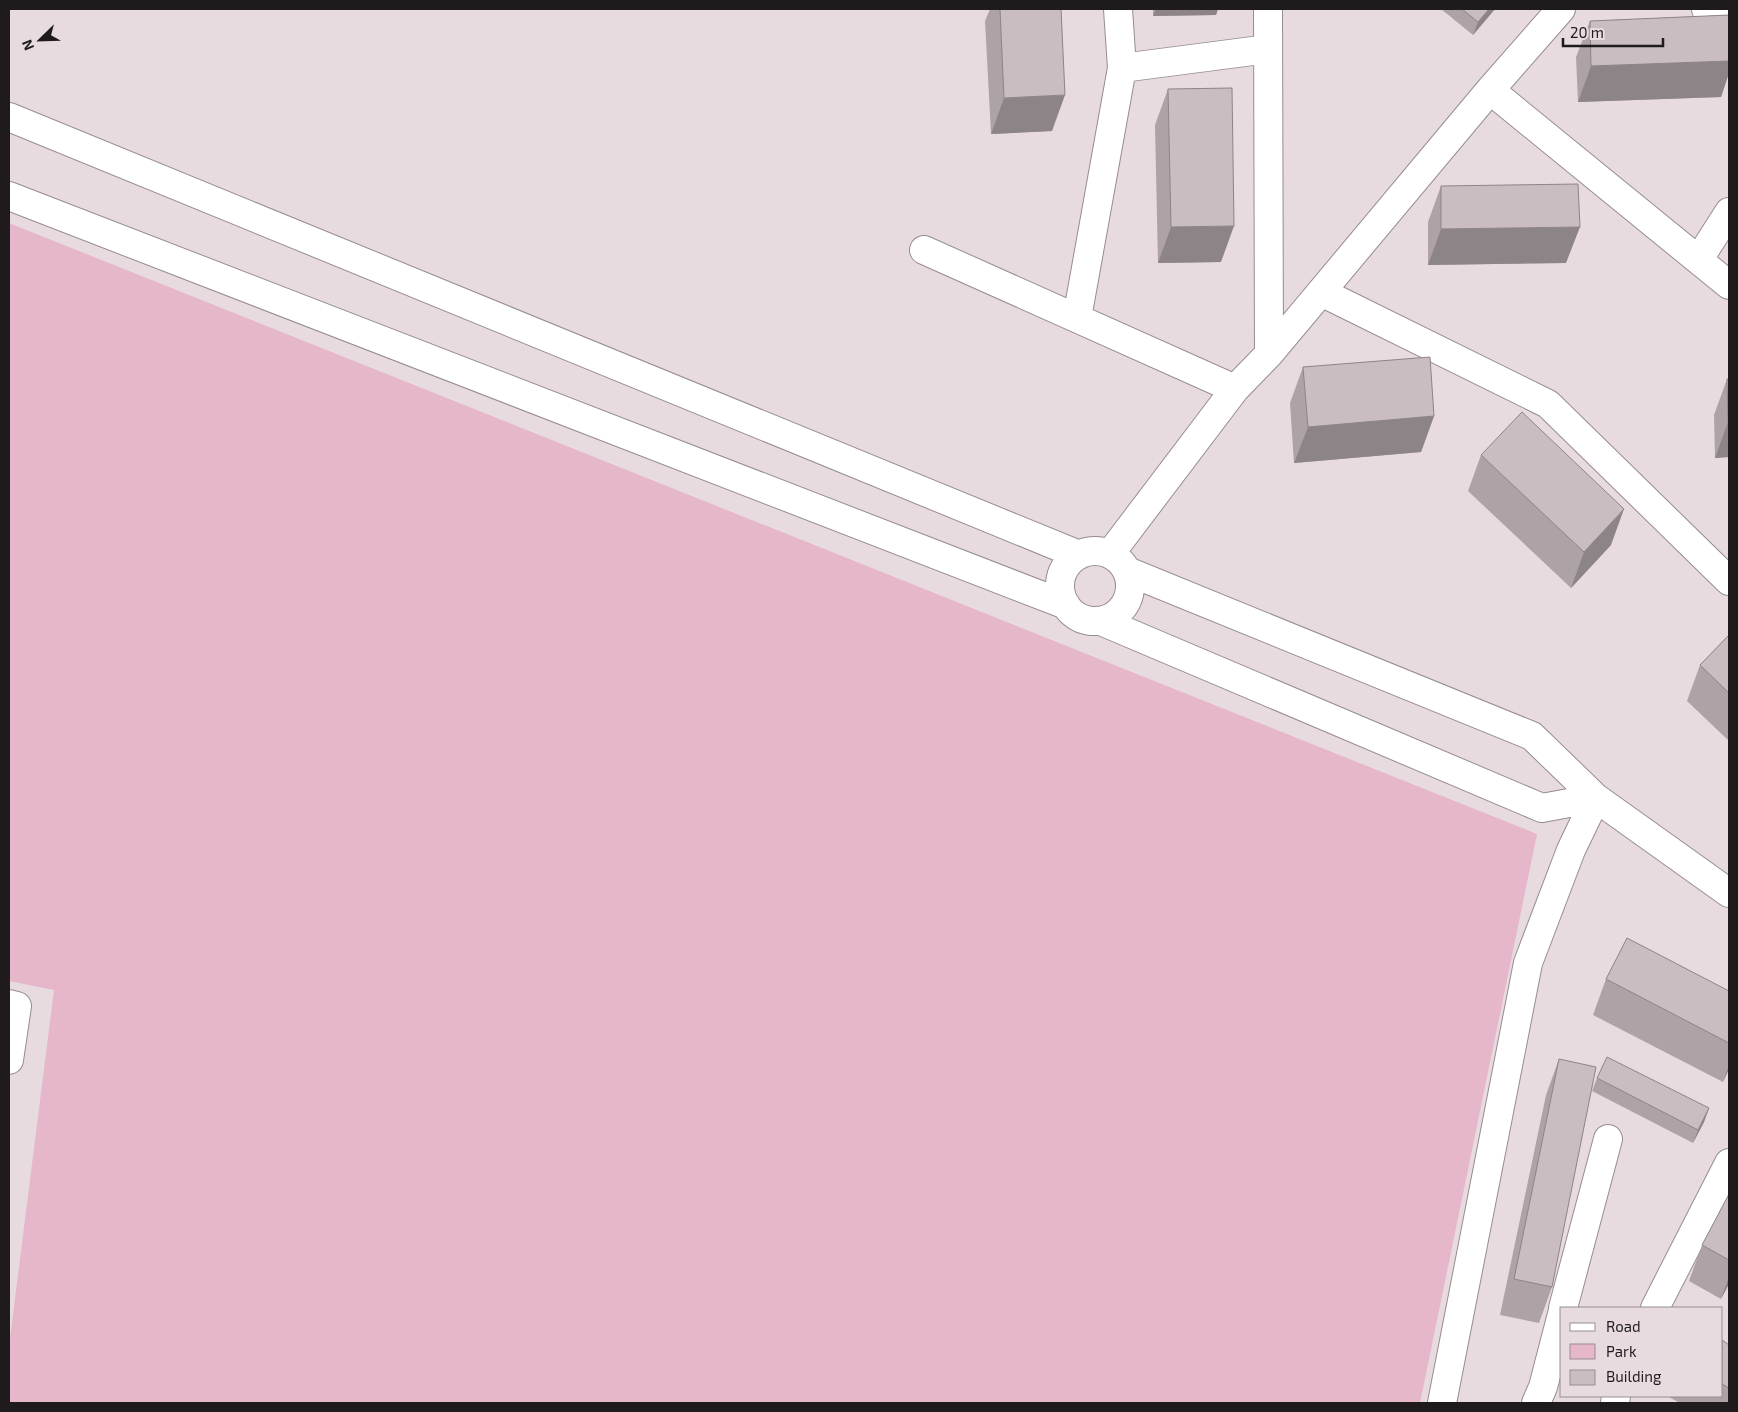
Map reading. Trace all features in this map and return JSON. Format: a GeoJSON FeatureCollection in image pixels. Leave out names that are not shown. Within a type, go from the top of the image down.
{"type":"FeatureCollection","features":[{"type":"Feature","properties":{"kind":"street"},"geometry":{"type":"LineString","coordinates":[[1076,318],[1122,68],[1118,9]]}},
{"type":"Feature","properties":{"kind":"street"},"geometry":{"type":"LineString","coordinates":[[1268,9],[1269,354]]}},
{"type":"Feature","properties":{"kind":"street"},"geometry":{"type":"LineString","coordinates":[[1119,563],[1235,388],[1269,354],[1490,90],[1561,9]]}},
{"type":"Feature","properties":{"kind":"street"},"geometry":{"type":"LineString","coordinates":[[1706,9],[1729,24]]}},
{"type":"Feature","properties":{"kind":"street"},"geometry":{"type":"LineString","coordinates":[[1122,68],[1268,49]]}},
{"type":"Feature","properties":{"kind":"street"},"geometry":{"type":"LineString","coordinates":[[1490,90],[1729,285]]}},
{"type":"Feature","properties":{"kind":"street"},"geometry":{"type":"LineString","coordinates":[[9,118],[1079,555]]}},
{"type":"Feature","properties":{"kind":"street"},"geometry":{"type":"LineString","coordinates":[[9,196],[1066,605],[1080,618],[1101,621],[1542,808],[1596,798]]}},
{"type":"Feature","properties":{"kind":"street"},"geometry":{"type":"LineString","coordinates":[[1699,259],[1729,212]]}},
{"type":"Feature","properties":{"kind":"street"},"geometry":{"type":"LineString","coordinates":[[924,250],[1235,388]]}},
{"type":"Feature","properties":{"kind":"street"},"geometry":{"type":"LineString","coordinates":[[1321,292],[1548,404],[1729,581]]}},
{"type":"Feature","properties":{"kind":"street"},"geometry":{"type":"LineString","coordinates":[[1066,605],[1061,594],[1063,572],[1070,562],[1079,555],[1089,552],[1532,736],[1596,798],[1729,893]]}},
{"type":"Feature","properties":{"kind":"street"},"geometry":{"type":"LineString","coordinates":[[1101,621],[1120,611],[1126,603],[1130,581],[1119,563]]}},
{"type":"Feature","properties":{"kind":"street"},"geometry":{"type":"LineString","coordinates":[[1442,1403],[1528,963],[1571,850],[1596,798]]}},
{"type":"Feature","properties":{"kind":"street"},"geometry":{"type":"LineString","coordinates":[[9,1004],[17,1006],[9,1060]]}},
{"type":"Feature","properties":{"kind":"street"},"geometry":{"type":"LineString","coordinates":[[1563,1307],[1608,1139]]}},
{"type":"Feature","properties":{"kind":"street"},"geometry":{"type":"LineString","coordinates":[[1656,1307],[1729,1163]]}},
{"type":"Feature","properties":{"kind":"street"},"geometry":{"type":"LineString","coordinates":[[1536,1403],[1560,1321]]}},
{"type":"Feature","properties":{"kind":"green space"},"geometry":{"type":"Polygon","coordinates":[[[9,223],[1537,834],[1420,1403],[9,1403],[9,1346],[54,990],[9,981],[9,223]]]}},
{"type":"Feature","properties":{"kind":"building"},"geometry":{"type":"Polygon","coordinates":[[[1000,9],[1061,9],[1065,95],[1004,98],[1000,9]]]}},
{"type":"Feature","properties":{"kind":"building"},"geometry":{"type":"Polygon","coordinates":[[[1462,9],[1489,9],[1478,22],[1462,9]]]}},
{"type":"Feature","properties":{"kind":"building"},"geometry":{"type":"Polygon","coordinates":[[[1729,15],[1729,61],[1591,66],[1590,21],[1729,15]]]}},
{"type":"Feature","properties":{"kind":"building"},"geometry":{"type":"Polygon","coordinates":[[[1232,88],[1234,226],[1171,227],[1168,89],[1232,88]]]}},
{"type":"Feature","properties":{"kind":"building"},"geometry":{"type":"Polygon","coordinates":[[[1578,184],[1580,227],[1441,229],[1441,186],[1578,184]]]}},
{"type":"Feature","properties":{"kind":"building"},"geometry":{"type":"Polygon","coordinates":[[[1430,357],[1434,416],[1308,427],[1303,367],[1430,357]]]}},
{"type":"Feature","properties":{"kind":"building"},"geometry":{"type":"Polygon","coordinates":[[[1727,379],[1729,379],[1729,422],[1728,422],[1727,379]]]}},
{"type":"Feature","properties":{"kind":"building"},"geometry":{"type":"Polygon","coordinates":[[[1522,412],[1624,509],[1584,552],[1481,455],[1522,412]]]}},
{"type":"Feature","properties":{"kind":"building"},"geometry":{"type":"Polygon","coordinates":[[[1729,635],[1729,693],[1700,665],[1729,635]]]}},
{"type":"Feature","properties":{"kind":"building"},"geometry":{"type":"Polygon","coordinates":[[[1627,938],[1729,991],[1729,1043],[1606,979],[1627,938]]]}},
{"type":"Feature","properties":{"kind":"building"},"geometry":{"type":"Polygon","coordinates":[[[1607,1057],[1709,1108],[1698,1130],[1597,1078],[1607,1057]]]}},
{"type":"Feature","properties":{"kind":"building"},"geometry":{"type":"Polygon","coordinates":[[[1559,1059],[1596,1067],[1552,1287],[1514,1279],[1559,1059]]]}},
{"type":"Feature","properties":{"kind":"building"},"geometry":{"type":"Polygon","coordinates":[[[1729,1194],[1729,1260],[1702,1245],[1729,1194]]]}},
{"type":"Feature","properties":{"kind":"building"},"geometry":{"type":"Polygon","coordinates":[[[1723,1341],[1729,1345],[1729,1388],[1723,1385],[1723,1341]]]}}]}
